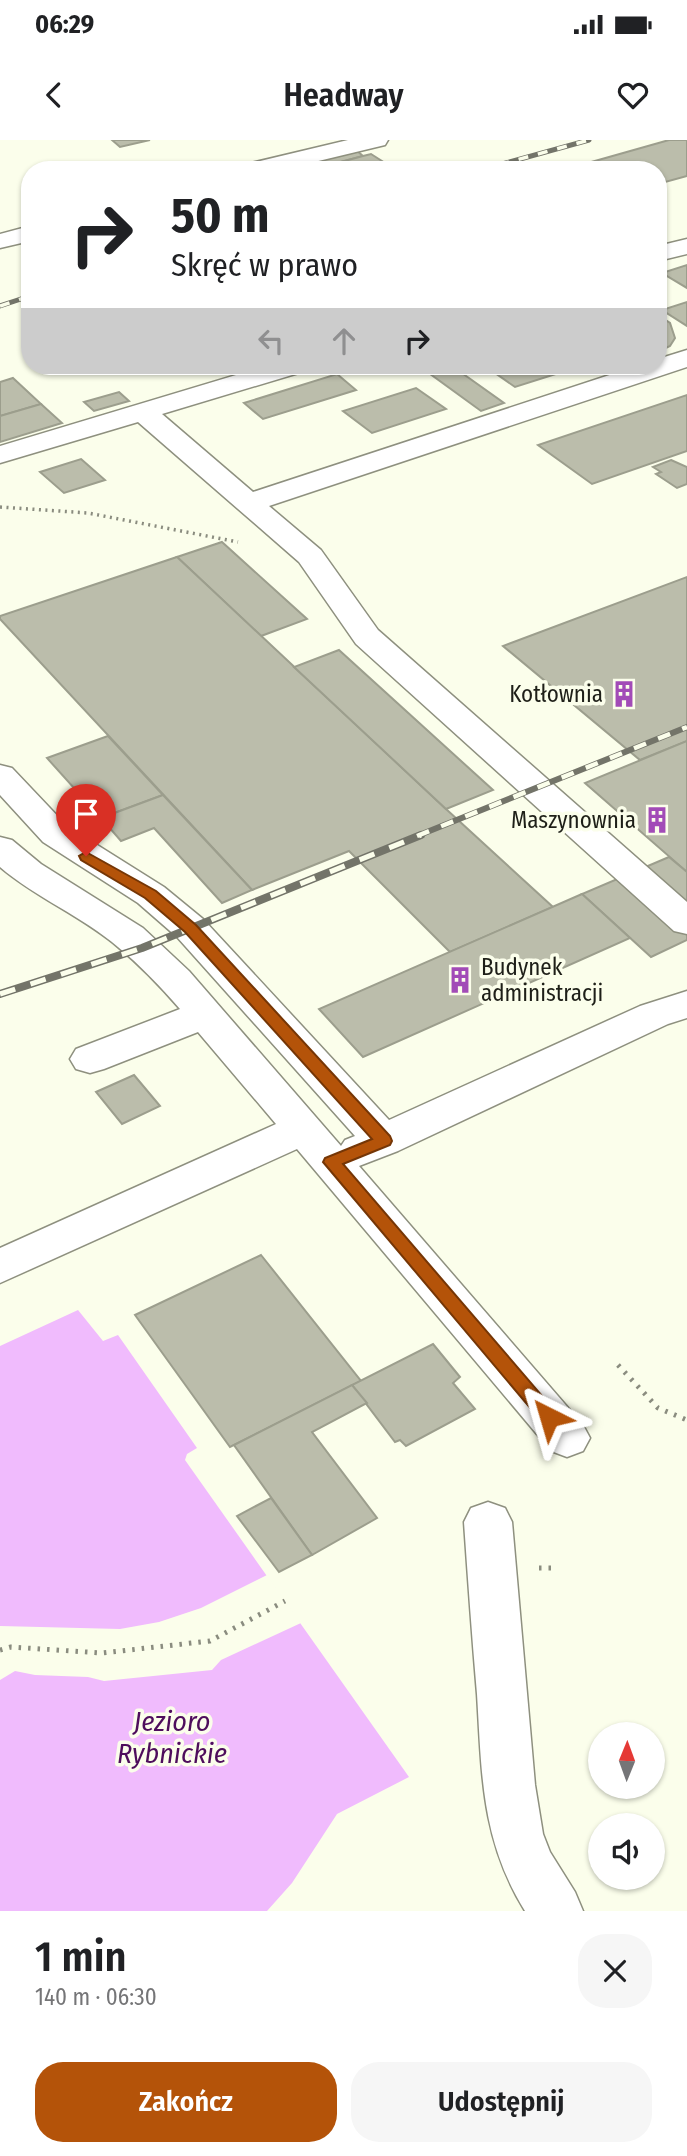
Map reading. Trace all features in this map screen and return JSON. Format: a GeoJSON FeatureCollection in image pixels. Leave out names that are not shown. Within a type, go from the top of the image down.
{"type":"FeatureCollection","features":[{"type":"Feature","properties":{"kind":"lane"},"geometry":{"type":"LineString","coordinates":[[289,161],[377,140]]}},
{"type":"Feature","properties":{"kind":"lane"},"geometry":{"type":"LineString","coordinates":[[0,241],[21,235]]}},
{"type":"Feature","properties":{"kind":"lane"},"geometry":{"type":"LineString","coordinates":[[667,252],[687,246]]}},
{"type":"Feature","properties":{"kind":"lane"},"geometry":{"type":"LineString","coordinates":[[667,365],[687,358]]}},
{"type":"Feature","properties":{"kind":"lane"},"geometry":{"type":"LineString","coordinates":[[0,455],[264,375]]}},
{"type":"Feature","properties":{"kind":"lane"},"geometry":{"type":"LineString","coordinates":[[249,503],[636,375]]}},
{"type":"Feature","properties":{"kind":"lane"},"geometry":{"type":"LineString","coordinates":[[144,412],[310,556],[367,637],[687,922]]}},
{"type":"Feature","properties":{"kind":"lane"},"geometry":{"type":"LineString","coordinates":[[0,775],[55,834],[172,911],[223,961],[384,1141]]}},
{"type":"Feature","properties":{"kind":"lane"},"geometry":{"type":"LineString","coordinates":[[0,848],[28,872],[130,937],[169,973],[567,1437]]}},
{"type":"Feature","properties":{"kind":"lane"},"geometry":{"type":"LineString","coordinates":[[331,1162],[384,1141],[654,1015],[687,1004]]}},
{"type":"Feature","properties":{"kind":"lane"},"geometry":{"type":"LineString","coordinates":[[90,1059],[206,1014]]}},
{"type":"Feature","properties":{"kind":"lane"},"geometry":{"type":"LineString","coordinates":[[0,1266],[299,1124],[320,1071]]}},
{"type":"Feature","properties":{"kind":"lane"},"geometry":{"type":"LineString","coordinates":[[488,1521],[508,1772],[517,1834],[527,1865],[556,1911]]}},
{"type":"Feature","properties":{"kind":"path"},"geometry":{"type":"LineString","coordinates":[[0,507],[88,513],[239,542]]}},
{"type":"Feature","properties":{"kind":"path"},"geometry":{"type":"LineString","coordinates":[[618,1365],[657,1408],[687,1420]]}},
{"type":"Feature","properties":{"kind":"path"},"geometry":{"type":"LineString","coordinates":[[0,1650],[11,1647],[102,1653],[210,1641],[285,1601]]}},
{"type":"Feature","properties":{"kind":"water","name":"Jezioro Rybnickie"},"geometry":{"type":"Polygon","coordinates":[[[78,1310],[103,1341],[118,1335],[197,1448],[187,1454],[185,1460],[409,1777],[337,1814],[292,1883],[267,1911],[0,1911],[0,1346],[78,1310]]]}},
{"type":"Feature","properties":{"kind":"pier"},"geometry":{"type":"Polygon","coordinates":[[[267,1575],[301,1623],[221,1660],[212,1670],[104,1681],[88,1677],[35,1675],[15,1671],[0,1680],[0,1626],[120,1629],[159,1622],[201,1608],[267,1575]]]}},
{"type":"Feature","properties":{"kind":"building"},"geometry":{"type":"Polygon","coordinates":[[[112,140],[150,140],[120,147],[112,140]]]}},
{"type":"Feature","properties":{"kind":"building"},"geometry":{"type":"Polygon","coordinates":[[[669,140],[687,140],[687,176],[667,182],[667,161],[595,161],[669,140]]]}},
{"type":"Feature","properties":{"kind":"building"},"geometry":{"type":"Polygon","coordinates":[[[356,150],[363,156],[344,161],[316,161],[356,150]]]}},
{"type":"Feature","properties":{"kind":"building"},"geometry":{"type":"Polygon","coordinates":[[[371,154],[382,161],[344,161],[371,154]]]}},
{"type":"Feature","properties":{"kind":"building"},"geometry":{"type":"Polygon","coordinates":[[[687,265],[687,288],[667,276],[667,271],[687,265]]]}},
{"type":"Feature","properties":{"kind":"building"},"geometry":{"type":"Polygon","coordinates":[[[687,302],[687,326],[667,313],[667,308],[687,302]]]}},
{"type":"Feature","properties":{"kind":"building"},"geometry":{"type":"Polygon","coordinates":[[[667,321],[675,338],[667,348],[667,321]]]}},
{"type":"Feature","properties":{"kind":"building"},"geometry":{"type":"Polygon","coordinates":[[[334,375],[338,375],[356,390],[263,419],[244,403],[334,375]]]}},
{"type":"Feature","properties":{"kind":"building"},"geometry":{"type":"Polygon","coordinates":[[[432,375],[465,375],[504,403],[481,411],[432,375]]]}},
{"type":"Feature","properties":{"kind":"building"},"geometry":{"type":"Polygon","coordinates":[[[498,375],[553,375],[515,387],[498,375]]]}},
{"type":"Feature","properties":{"kind":"building"},"geometry":{"type":"Polygon","coordinates":[[[13,378],[41,404],[0,416],[0,382],[13,378]]]}},
{"type":"Feature","properties":{"kind":"building"},"geometry":{"type":"Polygon","coordinates":[[[416,388],[446,409],[372,433],[343,411],[416,388]]]}},
{"type":"Feature","properties":{"kind":"building"},"geometry":{"type":"Polygon","coordinates":[[[119,392],[129,401],[94,411],[84,402],[119,392]]]}},
{"type":"Feature","properties":{"kind":"building"},"geometry":{"type":"Polygon","coordinates":[[[687,395],[687,451],[592,484],[538,445],[687,395]]]}},
{"type":"Feature","properties":{"kind":"building"},"geometry":{"type":"Polygon","coordinates":[[[41,404],[62,423],[0,442],[0,416],[41,404]]]}},
{"type":"Feature","properties":{"kind":"building"},"geometry":{"type":"Polygon","coordinates":[[[81,459],[105,480],[64,493],[40,472],[81,459]]]}},
{"type":"Feature","properties":{"kind":"building"},"geometry":{"type":"Polygon","coordinates":[[[671,460],[687,467],[687,484],[677,488],[656,474],[661,472],[653,467],[671,460]]]}},
{"type":"Feature","properties":{"kind":"building"},"geometry":{"type":"Polygon","coordinates":[[[222,542],[307,619],[261,636],[177,557],[222,542]]]}},
{"type":"Feature","properties":{"kind":"building"},"geometry":{"type":"Polygon","coordinates":[[[177,557],[553,907],[450,952],[349,851],[252,890],[0,619],[0,616],[177,557]]]}},
{"type":"Feature","properties":{"kind":"building","name":"Kotłownia"},"geometry":{"type":"Polygon","coordinates":[[[687,577],[687,741],[640,760],[503,646],[687,577]]]}},
{"type":"Feature","properties":{"kind":"building"},"geometry":{"type":"Polygon","coordinates":[[[339,650],[493,790],[446,809],[294,667],[339,650]]]}},
{"type":"Feature","properties":{"kind":"building"},"geometry":{"type":"Polygon","coordinates":[[[108,736],[163,795],[101,818],[47,758],[108,736]]]}},
{"type":"Feature","properties":{"kind":"building","name":"Maszynownia"},"geometry":{"type":"Polygon","coordinates":[[[687,741],[687,872],[585,783],[687,741]]]}},
{"type":"Feature","properties":{"kind":"building"},"geometry":{"type":"Polygon","coordinates":[[[163,795],[252,890],[222,903],[154,828],[121,841],[101,818],[163,795]]]}},
{"type":"Feature","properties":{"kind":"building"},"geometry":{"type":"Polygon","coordinates":[[[669,857],[687,872],[687,940],[651,957],[582,894],[669,857]]]}},
{"type":"Feature","properties":{"kind":"building","name":"Budynek administracji"},"geometry":{"type":"Polygon","coordinates":[[[582,894],[630,938],[363,1057],[319,1009],[582,894]]]}},
{"type":"Feature","properties":{"kind":"building"},"geometry":{"type":"Polygon","coordinates":[[[134,1075],[160,1106],[122,1124],[96,1092],[134,1075]]]}},
{"type":"Feature","properties":{"kind":"building"},"geometry":{"type":"Polygon","coordinates":[[[261,1255],[361,1381],[230,1447],[135,1315],[261,1255]]]}},
{"type":"Feature","properties":{"kind":"building"},"geometry":{"type":"Polygon","coordinates":[[[433,1344],[460,1377],[453,1383],[475,1409],[406,1446],[400,1440],[395,1442],[352,1385],[433,1344]]]}},
{"type":"Feature","properties":{"kind":"building"},"geometry":{"type":"Polygon","coordinates":[[[352,1385],[367,1403],[312,1432],[377,1518],[312,1555],[234,1445],[352,1385]]]}},
{"type":"Feature","properties":{"kind":"building"},"geometry":{"type":"Polygon","coordinates":[[[271,1498],[312,1555],[279,1572],[237,1516],[271,1498]]]}},
{"type":"Feature","properties":{"kind":"railway"},"geometry":{"type":"LineString","coordinates":[[513,161],[589,140]]}},
{"type":"Feature","properties":{"kind":"railway"},"geometry":{"type":"LineString","coordinates":[[0,306],[21,299]]}},
{"type":"Feature","properties":{"kind":"railway"},"geometry":{"type":"LineString","coordinates":[[417,836],[687,727]]}},
{"type":"Feature","properties":{"kind":"railway"},"geometry":{"type":"LineString","coordinates":[[0,994],[142,948],[421,835]]}},
{"type":"Feature","properties":{"kind":"place","name":"Kotłownia"},"geometry":{"type":"Point","coordinates":[624,694]}},
{"type":"Feature","properties":{"kind":"place","name":"Maszynownia"},"geometry":{"type":"Point","coordinates":[657,820]}},
{"type":"Feature","properties":{"kind":"place","name":"Budynek administracji"},"geometry":{"type":"Point","coordinates":[460,980]}},
{"type":"Feature","properties":{"kind":"route"},"geometry":{"type":"LineString","coordinates":[[86,856],[151,895],[190,928],[223,961],[337,1092],[384,1141],[331,1162],[549,1417]]}}]}
